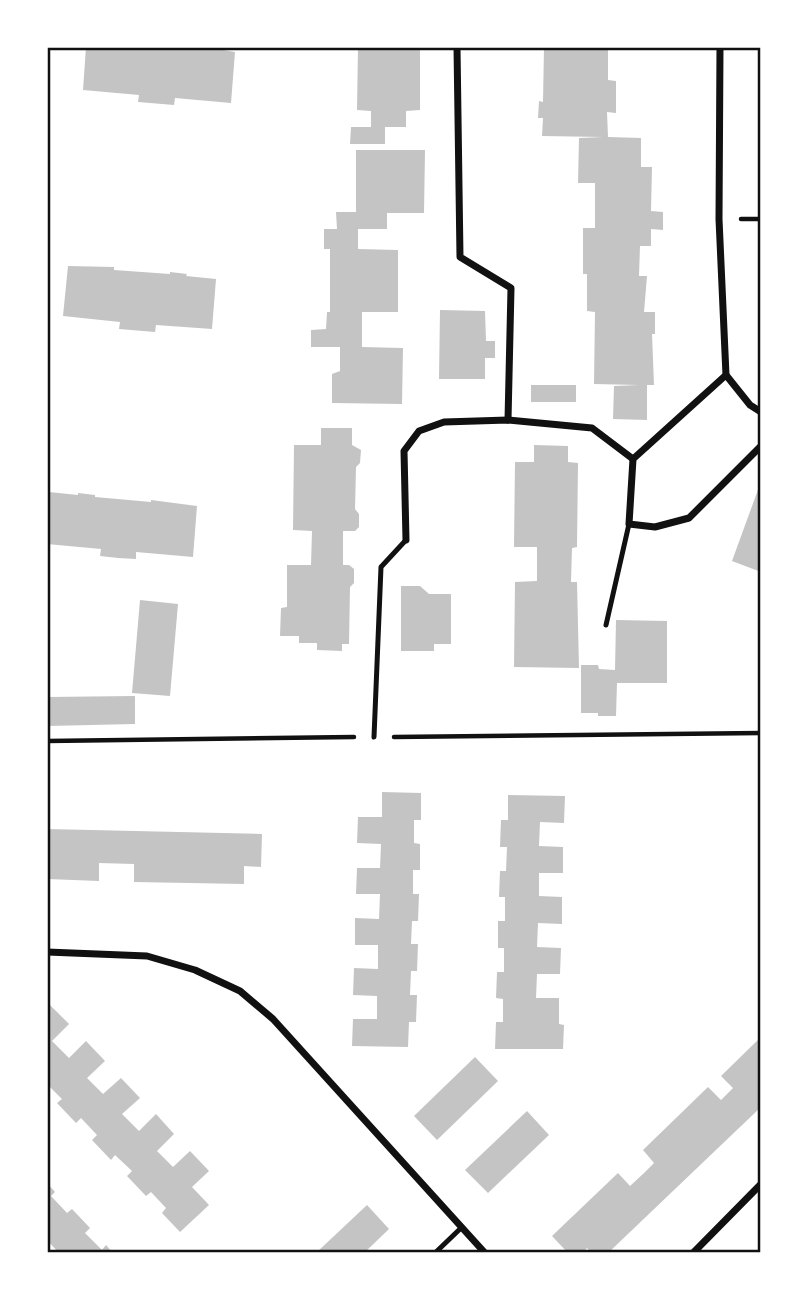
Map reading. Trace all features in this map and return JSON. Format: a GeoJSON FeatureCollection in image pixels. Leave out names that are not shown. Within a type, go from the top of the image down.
{"type":"FeatureCollection","features":[{"type":"Feature","properties":{"kind":"street"},"geometry":{"type":"LineString","coordinates":[[457,47],[460,257],[511,288],[508,420]]}},
{"type":"Feature","properties":{"kind":"street"},"geometry":{"type":"LineString","coordinates":[[720,47],[719,219],[726,375],[750,405],[761,412]]}},
{"type":"Feature","properties":{"kind":"street"},"geometry":{"type":"LineString","coordinates":[[726,375],[633,459],[629,524],[655,527],[689,518],[761,446]]}},
{"type":"Feature","properties":{"kind":"street"},"geometry":{"type":"LineString","coordinates":[[407,540],[404,451],[419,431],[444,422],[508,420],[592,428],[633,459]]}},
{"type":"Feature","properties":{"kind":"street"},"geometry":{"type":"LineString","coordinates":[[47,952],[147,957],[195,970],[240,991],[273,1019],[485,1253]]}},
{"type":"Feature","properties":{"kind":"street"},"geometry":{"type":"LineString","coordinates":[[693,1253],[761,1184]]}},
{"type":"Feature","properties":{"kind":"lane"},"geometry":{"type":"LineString","coordinates":[[606,625],[629,524]]}},
{"type":"Feature","properties":{"kind":"lane"},"geometry":{"type":"LineString","coordinates":[[374,737],[381,567],[407,540]]}},
{"type":"Feature","properties":{"kind":"lane"},"geometry":{"type":"LineString","coordinates":[[435,1253],[461,1228]]}},
{"type":"Feature","properties":{"kind":"path"},"geometry":{"type":"LineString","coordinates":[[47,741],[761,733]]}},
{"type":"Feature","properties":{"kind":"building"},"geometry":{"type":"Polygon","coordinates":[[[86,47],[206,47],[235,52],[231,103],[175,98],[174,105],[138,102],[139,95],[83,90],[86,47]]]}},
{"type":"Feature","properties":{"kind":"building"},"geometry":{"type":"Polygon","coordinates":[[[358,47],[420,47],[420,110],[406,111],[406,127],[385,127],[385,144],[350,144],[351,127],[371,127],[371,111],[357,110],[358,47]]]}},
{"type":"Feature","properties":{"kind":"building"},"geometry":{"type":"Polygon","coordinates":[[[544,47],[608,47],[608,80],[616,81],[616,113],[607,112],[608,137],[641,138],[641,167],[652,167],[651,211],[663,212],[663,230],[651,229],[651,246],[640,246],[639,276],[647,276],[644,312],[655,312],[655,334],[652,334],[654,385],[647,385],[647,420],[613,419],[614,386],[639,385],[594,384],[595,312],[587,311],[587,274],[583,274],[583,228],[595,228],[595,183],[578,183],[579,138],[603,137],[542,136],[543,118],[538,118],[539,101],[543,102],[544,47]]]}},
{"type":"Feature","properties":{"kind":"building"},"geometry":{"type":"Polygon","coordinates":[[[356,150],[425,150],[424,213],[387,213],[387,229],[358,229],[358,249],[398,250],[398,312],[362,312],[362,347],[403,348],[402,404],[332,403],[332,374],[340,371],[340,347],[311,347],[311,330],[326,329],[327,312],[330,312],[330,249],[324,249],[324,229],[337,229],[336,212],[356,212],[356,150]]]}},
{"type":"Feature","properties":{"kind":"building"},"geometry":{"type":"Polygon","coordinates":[[[68,266],[114,267],[114,270],[170,272],[216,279],[212,329],[156,325],[155,332],[119,329],[120,322],[63,316],[68,266]]]}},
{"type":"Feature","properties":{"kind":"building"},"geometry":{"type":"Polygon","coordinates":[[[440,310],[485,311],[486,341],[495,341],[495,358],[485,358],[485,379],[439,379],[440,310]]]}},
{"type":"Feature","properties":{"kind":"building"},"geometry":{"type":"Polygon","coordinates":[[[531,385],[576,385],[576,402],[531,402],[531,385]]]}},
{"type":"Feature","properties":{"kind":"building"},"geometry":{"type":"Polygon","coordinates":[[[321,428],[352,428],[352,445],[361,450],[360,463],[356,467],[355,509],[359,514],[359,527],[355,531],[343,531],[343,565],[354,569],[354,583],[350,587],[349,644],[342,644],[342,651],[317,650],[317,643],[299,643],[299,636],[280,636],[281,608],[287,607],[287,565],[311,565],[312,531],[293,530],[294,445],[321,445],[321,428]]]}},
{"type":"Feature","properties":{"kind":"building"},"geometry":{"type":"Polygon","coordinates":[[[534,445],[568,446],[568,462],[578,463],[577,547],[572,548],[571,582],[577,582],[579,668],[514,667],[515,582],[537,581],[537,547],[514,547],[515,462],[534,462],[534,445]]]}},
{"type":"Feature","properties":{"kind":"building"},"geometry":{"type":"Polygon","coordinates":[[[759,487],[761,493],[761,572],[732,561],[759,487]]]}},
{"type":"Feature","properties":{"kind":"building"},"geometry":{"type":"Polygon","coordinates":[[[49,492],[197,506],[193,557],[136,552],[136,559],[118,558],[100,556],[101,549],[47,544],[49,492]]]}},
{"type":"Feature","properties":{"kind":"building"},"geometry":{"type":"Polygon","coordinates":[[[401,586],[420,586],[429,594],[451,594],[451,644],[434,644],[434,651],[401,651],[401,586]]]}},
{"type":"Feature","properties":{"kind":"building"},"geometry":{"type":"Polygon","coordinates":[[[140,600],[178,604],[170,696],[132,693],[140,600]]]}},
{"type":"Feature","properties":{"kind":"building"},"geometry":{"type":"Polygon","coordinates":[[[616,620],[667,621],[667,683],[617,683],[616,716],[581,713],[581,665],[598,665],[599,669],[615,670],[616,620]]]}},
{"type":"Feature","properties":{"kind":"building"},"geometry":{"type":"Polygon","coordinates":[[[135,696],[135,724],[47,726],[47,697],[135,696]]]}},
{"type":"Feature","properties":{"kind":"building"},"geometry":{"type":"Polygon","coordinates":[[[382,792],[421,793],[421,820],[414,820],[414,843],[420,844],[420,870],[413,870],[413,894],[419,894],[418,921],[412,921],[411,944],[418,944],[417,971],[411,971],[410,995],[417,995],[416,1022],[409,1022],[408,1047],[352,1046],[353,1019],[377,1019],[377,996],[353,995],[354,968],[378,969],[378,945],[355,945],[355,918],[379,919],[380,894],[356,894],[357,868],[380,868],[381,844],[357,843],[358,817],[382,817],[382,792]]]}},
{"type":"Feature","properties":{"kind":"building"},"geometry":{"type":"Polygon","coordinates":[[[508,795],[565,796],[564,823],[540,822],[539,846],[563,847],[563,873],[539,873],[539,896],[562,897],[562,924],[538,923],[537,947],[561,948],[560,974],[537,974],[536,998],[559,998],[559,1024],[564,1025],[563,1049],[495,1049],[496,1022],[503,1022],[503,999],[496,998],[497,972],[504,972],[504,948],[498,948],[498,921],[505,921],[505,897],[499,897],[500,871],[506,871],[507,847],[500,847],[501,820],[508,820],[508,795]]]}},
{"type":"Feature","properties":{"kind":"building"},"geometry":{"type":"Polygon","coordinates":[[[47,829],[262,834],[261,867],[244,866],[244,884],[134,882],[134,864],[99,863],[99,881],[47,879],[47,829]]]}},
{"type":"Feature","properties":{"kind":"building"},"geometry":{"type":"Polygon","coordinates":[[[50,1005],[69,1024],[52,1041],[69,1058],[86,1041],[105,1061],[87,1078],[103,1094],[121,1078],[140,1098],[122,1114],[139,1131],[156,1114],[174,1134],[157,1151],[173,1167],[190,1151],[209,1171],[192,1187],[209,1205],[180,1232],[162,1213],[166,1208],[151,1192],[146,1196],[127,1176],[132,1171],[115,1155],[111,1160],[92,1140],[97,1135],[81,1118],[76,1123],[57,1103],[62,1099],[47,1084],[47,1008],[50,1005]]]}},
{"type":"Feature","properties":{"kind":"building"},"geometry":{"type":"Polygon","coordinates":[[[761,1037],[761,1107],[608,1253],[592,1253],[587,1248],[582,1253],[568,1253],[552,1236],[618,1173],[630,1186],[643,1174],[654,1163],[643,1150],[708,1087],[721,1100],[733,1088],[721,1076],[761,1037]]]}},
{"type":"Feature","properties":{"kind":"building"},"geometry":{"type":"Polygon","coordinates":[[[475,1057],[498,1081],[437,1140],[414,1116],[475,1057]]]}},
{"type":"Feature","properties":{"kind":"building"},"geometry":{"type":"Polygon","coordinates":[[[527,1111],[549,1135],[488,1193],[465,1170],[527,1111]]]}},
{"type":"Feature","properties":{"kind":"building"},"geometry":{"type":"Polygon","coordinates":[[[47,1183],[55,1192],[51,1196],[67,1213],[72,1209],[90,1228],[85,1233],[102,1250],[106,1245],[113,1253],[59,1253],[47,1240],[47,1183]]]}},
{"type":"Feature","properties":{"kind":"building"},"geometry":{"type":"Polygon","coordinates":[[[367,1205],[389,1229],[364,1253],[316,1253],[367,1205]]]}}]}
